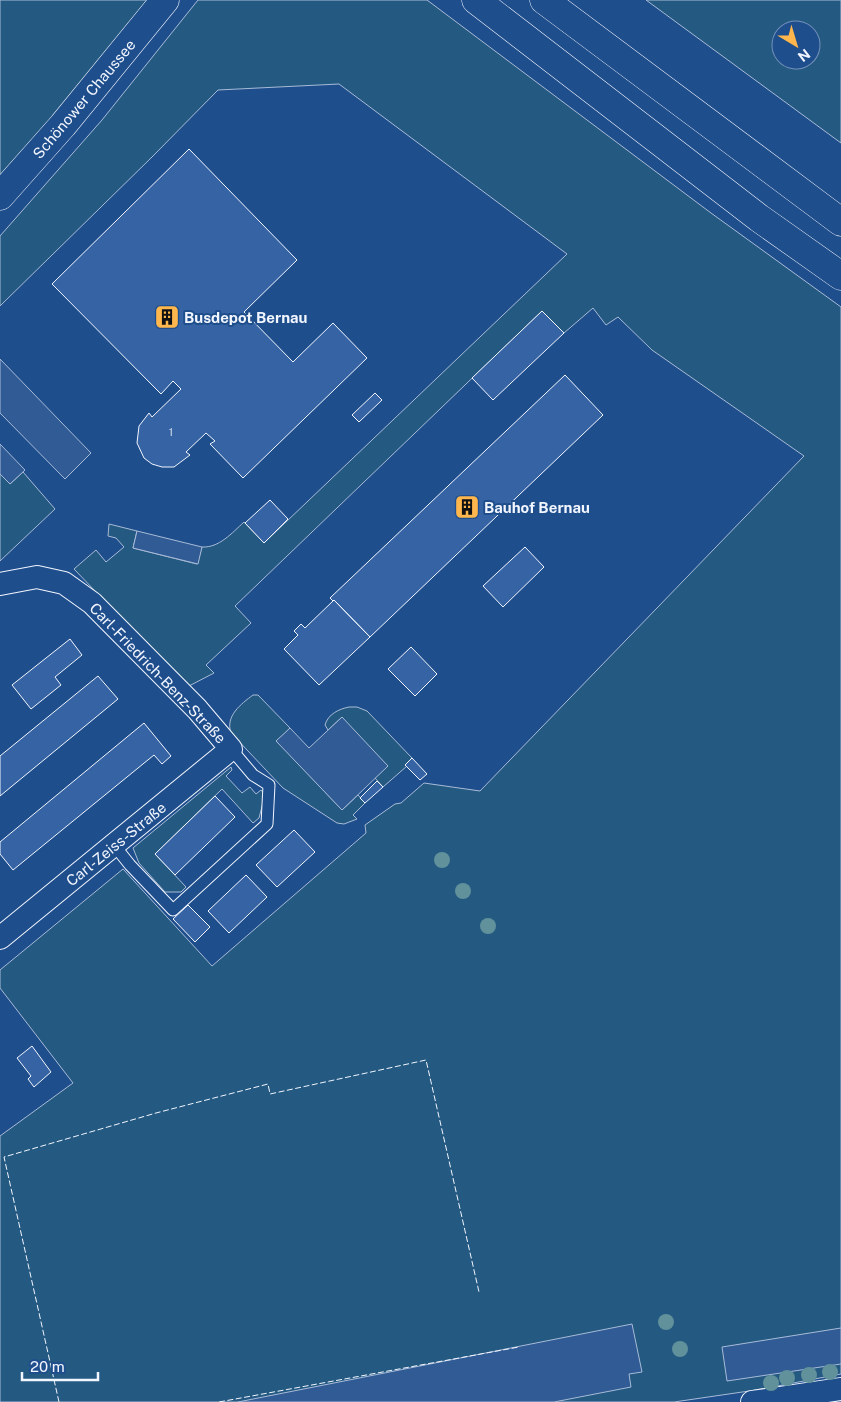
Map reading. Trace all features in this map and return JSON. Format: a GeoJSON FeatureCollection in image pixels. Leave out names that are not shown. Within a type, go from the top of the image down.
{"type":"FeatureCollection","features":[{"type":"Feature","properties":{"kind":"main road","name":"Schönower Chaussee"},"geometry":{"type":"LineString","coordinates":[[0,196],[63,125],[165,0]]}},
{"type":"Feature","properties":{"kind":"main road"},"geometry":{"type":"LineString","coordinates":[[476,0],[759,218],[841,276]]}},
{"type":"Feature","properties":{"kind":"main road"},"geometry":{"type":"LineString","coordinates":[[544,0],[841,222]]}},
{"type":"Feature","properties":{"kind":"street","name":"Carl-Friedrich-Benz-Straße"},"geometry":{"type":"LineString","coordinates":[[0,584],[37,576],[64,583],[92,603],[197,709],[231,749]]}},
{"type":"Feature","properties":{"kind":"street","name":"Carl-Zeiss-Straße"},"geometry":{"type":"LineString","coordinates":[[0,938],[231,749]]}},
{"type":"Feature","properties":{"kind":"street"},"geometry":{"type":"LineString","coordinates":[[752,1402],[841,1389]]}},
{"type":"Feature","properties":{"kind":"lane"},"geometry":{"type":"LineString","coordinates":[[114,846],[174,910],[267,824],[269,785],[253,775],[231,749]]}},
{"type":"Feature","properties":{"kind":"shaded area"},"geometry":{"type":"Polygon","coordinates":[[[0,0],[148,0],[75,92],[0,176],[0,0]]]}},
{"type":"Feature","properties":{"kind":"shaded area"},"geometry":{"type":"Polygon","coordinates":[[[198,0],[427,0],[711,213],[841,307],[841,1374],[756,1390],[674,1402],[0,1402],[0,1136],[73,1083],[0,988],[0,970],[123,869],[212,966],[366,833],[365,825],[395,804],[401,803],[424,783],[480,791],[804,456],[652,350],[618,317],[606,325],[593,308],[564,333],[542,311],[235,606],[251,623],[206,665],[214,673],[187,687],[74,569],[96,550],[106,562],[124,547],[116,538],[108,536],[109,524],[137,531],[133,548],[197,564],[202,547],[208,547],[220,542],[244,522],[264,543],[567,254],[339,84],[218,90],[0,306],[0,236],[102,120],[198,0]]]}},
{"type":"Feature","properties":{"kind":"shaded area"},"geometry":{"type":"Polygon","coordinates":[[[646,0],[841,0],[841,143],[646,0]]]}},
{"type":"Feature","properties":{"kind":"shaded area"},"geometry":{"type":"Polygon","coordinates":[[[0,359],[91,453],[65,479],[0,413],[0,359]]]}},
{"type":"Feature","properties":{"kind":"shaded area"},"geometry":{"type":"Polygon","coordinates":[[[0,444],[25,470],[10,484],[0,474],[0,444]]]}},
{"type":"Feature","properties":{"kind":"shaded area"},"geometry":{"type":"Polygon","coordinates":[[[23,472],[55,509],[0,561],[0,474],[10,484],[23,472]]]}},
{"type":"Feature","properties":{"kind":"shaded area"},"geometry":{"type":"Polygon","coordinates":[[[137,531],[202,547],[198,564],[133,548],[137,531]]]}},
{"type":"Feature","properties":{"kind":"shaded area"},"geometry":{"type":"Polygon","coordinates":[[[253,695],[258,695],[290,728],[277,741],[342,810],[358,795],[365,803],[353,815],[357,819],[344,824],[337,823],[283,788],[231,733],[230,721],[232,716],[239,706],[253,695]]]}},
{"type":"Feature","properties":{"kind":"shaded area"},"geometry":{"type":"Polygon","coordinates":[[[349,707],[357,707],[367,711],[412,758],[406,764],[407,766],[383,787],[375,778],[387,766],[341,718],[328,730],[325,725],[326,721],[334,713],[349,707]]]}},
{"type":"Feature","properties":{"kind":"shaded area"},"geometry":{"type":"Polygon","coordinates":[[[342,717],[388,766],[342,810],[276,741],[290,728],[309,748],[342,717]]]}},
{"type":"Feature","properties":{"kind":"shaded area"},"geometry":{"type":"Polygon","coordinates":[[[231,767],[232,770],[226,776],[242,793],[250,787],[256,794],[261,790],[265,795],[259,818],[253,823],[222,789],[155,854],[186,887],[181,892],[165,892],[139,863],[133,848],[231,767]]]}},
{"type":"Feature","properties":{"kind":"shaded area"},"geometry":{"type":"Polygon","coordinates":[[[632,1324],[642,1372],[629,1374],[631,1387],[554,1402],[238,1402],[632,1324]]]}},
{"type":"Feature","properties":{"kind":"shaded area"},"geometry":{"type":"Polygon","coordinates":[[[841,1328],[841,1364],[727,1381],[722,1347],[841,1328]]]}},
{"type":"Feature","properties":{"kind":"building","name":"Busdepot Bernau"},"geometry":{"type":"Polygon","coordinates":[[[189,149],[297,260],[244,312],[293,362],[333,323],[367,358],[243,478],[210,444],[215,441],[206,433],[186,452],[190,455],[174,467],[162,467],[152,464],[144,458],[137,443],[139,426],[149,413],[152,417],[181,389],[173,381],[161,394],[52,284],[189,149]]]}},
{"type":"Feature","properties":{"kind":"building"},"geometry":{"type":"Polygon","coordinates":[[[542,311],[564,333],[493,400],[472,378],[542,311]]]}},
{"type":"Feature","properties":{"kind":"building","name":"Bauhof Bernau"},"geometry":{"type":"Polygon","coordinates":[[[565,375],[603,415],[370,637],[330,598],[565,375]]]}},
{"type":"Feature","properties":{"kind":"building"},"geometry":{"type":"Polygon","coordinates":[[[375,393],[382,400],[359,422],[352,415],[375,393]]]}},
{"type":"Feature","properties":{"kind":"building"},"geometry":{"type":"Polygon","coordinates":[[[270,500],[288,519],[264,543],[245,523],[270,500]]]}},
{"type":"Feature","properties":{"kind":"building"},"geometry":{"type":"Polygon","coordinates":[[[525,547],[544,567],[503,607],[483,586],[525,547]]]}},
{"type":"Feature","properties":{"kind":"building"},"geometry":{"type":"Polygon","coordinates":[[[334,600],[370,637],[319,685],[284,649],[298,635],[294,631],[301,624],[305,628],[334,600]]]}},
{"type":"Feature","properties":{"kind":"building"},"geometry":{"type":"Polygon","coordinates":[[[70,639],[82,655],[55,677],[61,685],[31,709],[12,685],[70,639]]]}},
{"type":"Feature","properties":{"kind":"building"},"geometry":{"type":"Polygon","coordinates":[[[411,647],[437,674],[415,696],[388,669],[411,647]]]}},
{"type":"Feature","properties":{"kind":"building"},"geometry":{"type":"Polygon","coordinates":[[[98,676],[118,699],[0,796],[0,756],[98,676]]]}},
{"type":"Feature","properties":{"kind":"building"},"geometry":{"type":"Polygon","coordinates":[[[144,723],[171,756],[162,764],[154,755],[13,870],[0,854],[0,842],[144,723]]]}},
{"type":"Feature","properties":{"kind":"building"},"geometry":{"type":"Polygon","coordinates":[[[412,758],[427,774],[420,780],[405,765],[412,758]]]}},
{"type":"Feature","properties":{"kind":"building"},"geometry":{"type":"Polygon","coordinates":[[[377,781],[383,787],[365,803],[360,798],[377,781]]]}},
{"type":"Feature","properties":{"kind":"building"},"geometry":{"type":"Polygon","coordinates":[[[215,796],[235,817],[175,875],[155,854],[215,796]]]}},
{"type":"Feature","properties":{"kind":"building"},"geometry":{"type":"Polygon","coordinates":[[[294,830],[315,852],[277,887],[256,865],[294,830]]]}},
{"type":"Feature","properties":{"kind":"building"},"geometry":{"type":"Polygon","coordinates":[[[246,875],[267,897],[229,933],[208,911],[246,875]]]}},
{"type":"Feature","properties":{"kind":"building"},"geometry":{"type":"Polygon","coordinates":[[[188,905],[210,927],[195,942],[173,919],[188,905]]]}},
{"type":"Feature","properties":{"kind":"building"},"geometry":{"type":"Polygon","coordinates":[[[32,1046],[51,1072],[34,1087],[28,1079],[31,1076],[17,1058],[32,1046]]]}},
{"type":"Feature","properties":{"kind":"fence"},"geometry":{"type":"LineString","coordinates":[[59,1402],[4,1157],[156,1113],[268,1084],[270,1094],[426,1060],[479,1292]]}},
{"type":"Feature","properties":{"kind":"fence"},"geometry":{"type":"LineString","coordinates":[[219,1402],[519,1347]]}},
{"type":"Feature","properties":{"kind":"place","name":"Busdepot Bernau"},"geometry":{"type":"Point","coordinates":[167,317]}},
{"type":"Feature","properties":{"kind":"place","name":"Bauhof Bernau"},"geometry":{"type":"Point","coordinates":[467,507]}}]}
